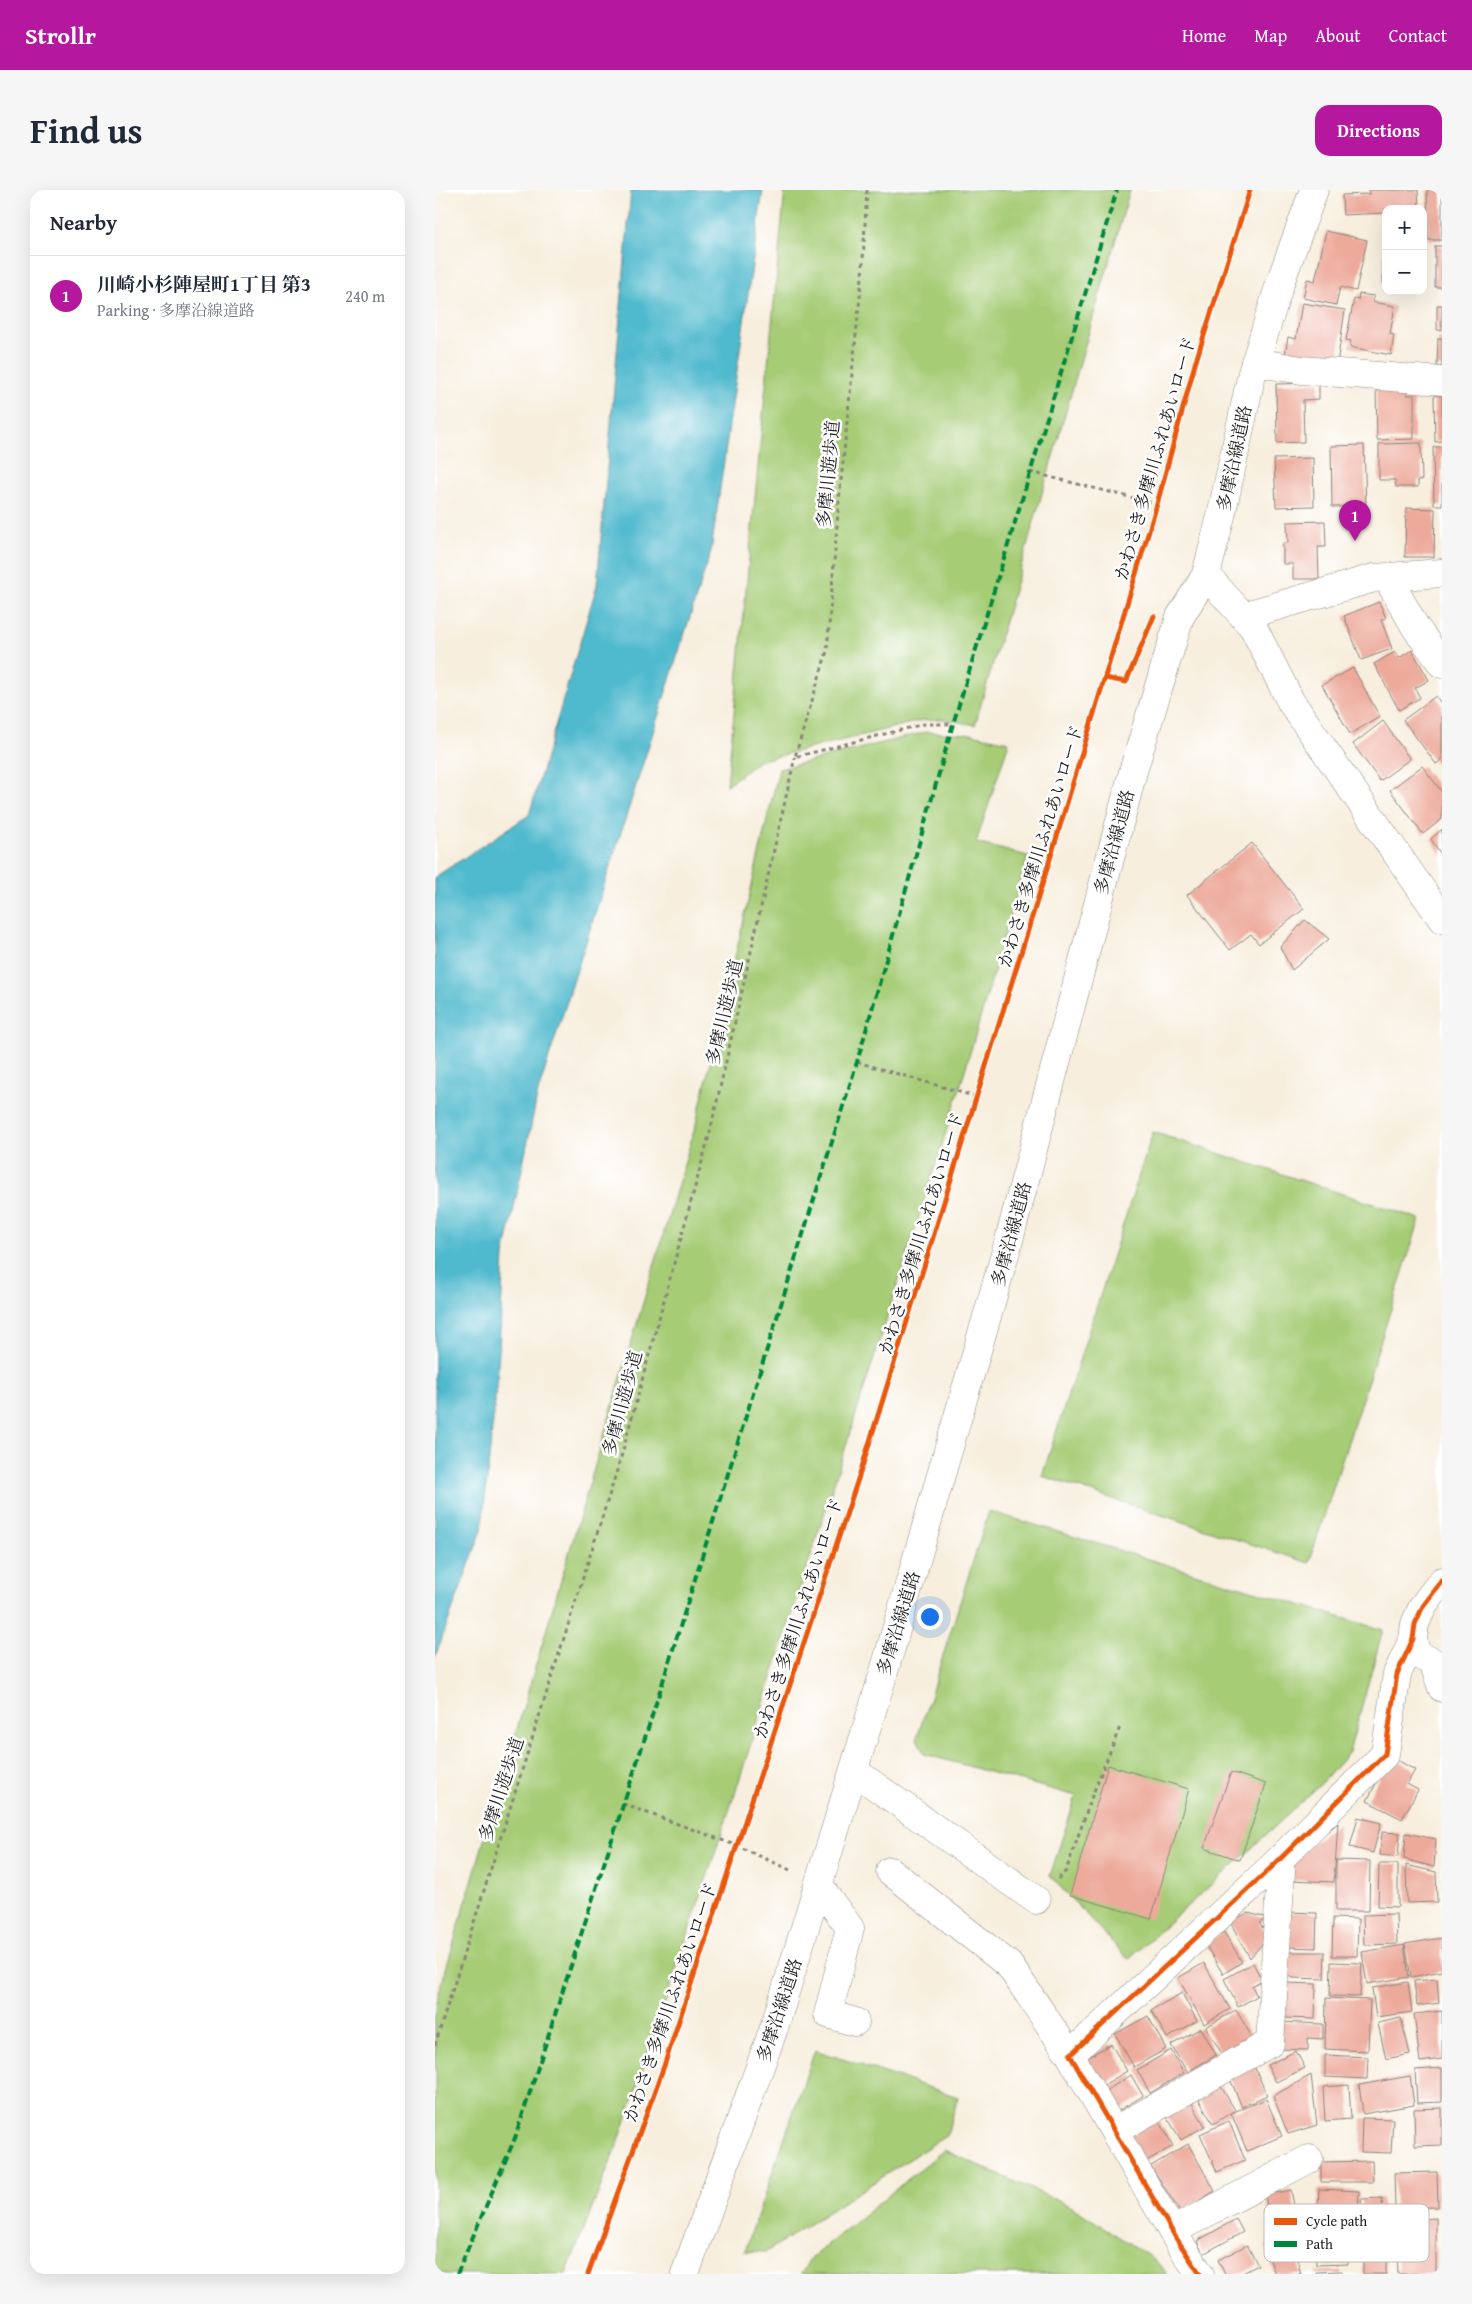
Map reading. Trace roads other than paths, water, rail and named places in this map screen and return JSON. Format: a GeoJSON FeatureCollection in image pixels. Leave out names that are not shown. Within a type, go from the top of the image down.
{"type":"FeatureCollection","features":[{"type":"Feature","properties":{"kind":"street","name":"多摩沿線道路"},"geometry":{"type":"LineString","coordinates":[[685,2274],[774,2028],[819,1886],[957,1426],[1008,1244],[1134,768],[1179,617],[1206,575],[1255,362],[1281,280],[1314,190]]}},
{"type":"Feature","properties":{"kind":"street"},"geometry":{"type":"LineString","coordinates":[[1255,362],[1301,370],[1442,381]]}},
{"type":"Feature","properties":{"kind":"street"},"geometry":{"type":"LineString","coordinates":[[1243,616],[1374,578],[1442,574]]}},
{"type":"Feature","properties":{"kind":"street"},"geometry":{"type":"LineString","coordinates":[[1206,575],[1253,627],[1291,702],[1442,919]]}},
{"type":"Feature","properties":{"kind":"street"},"geometry":{"type":"LineString","coordinates":[[1387,577],[1417,628],[1442,664]]}},
{"type":"Feature","properties":{"kind":"street"},"geometry":{"type":"LineString","coordinates":[[1070,2055],[1275,1864],[1385,1754],[1397,1674],[1413,1639],[1415,1624],[1423,1606],[1442,1582]]}},
{"type":"Feature","properties":{"kind":"street"},"geometry":{"type":"LineString","coordinates":[[1413,1639],[1416,1654],[1424,1660],[1433,1662],[1442,1688]]}},
{"type":"Feature","properties":{"kind":"street"},"geometry":{"type":"LineString","coordinates":[[853,1771],[1036,1900]]}},
{"type":"Feature","properties":{"kind":"street"},"geometry":{"type":"LineString","coordinates":[[1114,2131],[1271,2043],[1281,1871],[1275,1864]]}},
{"type":"Feature","properties":{"kind":"street"},"geometry":{"type":"LineString","coordinates":[[890,1871],[1009,1965],[1070,2055],[1172,2231],[1200,2274]]}},
{"type":"Feature","properties":{"kind":"street"},"geometry":{"type":"LineString","coordinates":[[819,1886],[850,1928],[828,2014],[855,2022]]}},
{"type":"Feature","properties":{"kind":"street"},"geometry":{"type":"LineString","coordinates":[[1172,2231],[1309,2158]]}},
{"type":"Feature","properties":{"kind":"water"},"geometry":{"type":"Polygon","coordinates":[[[631,190],[763,190],[711,551],[538,1092],[504,1256],[498,1369],[482,1530],[435,1657],[435,877],[529,815],[597,585],[631,190]]]}},
{"type":"Feature","properties":{"kind":"place","name":"川崎小杉陣屋町1丁目 第3"},"geometry":{"type":"Point","coordinates":[1355,541]}}]}
